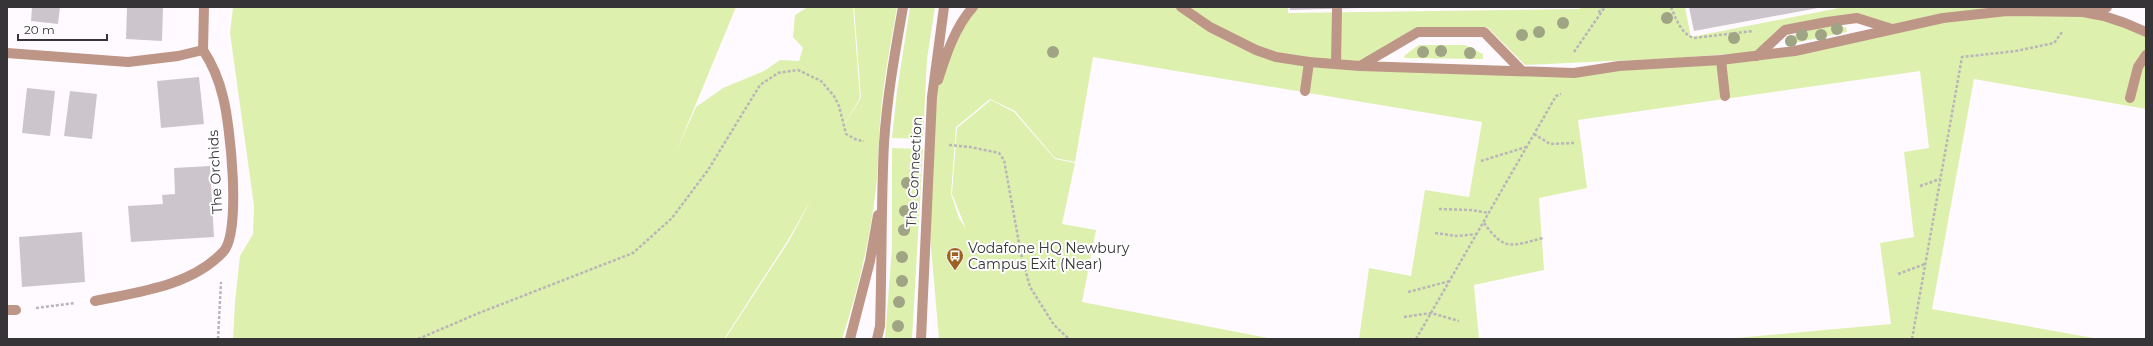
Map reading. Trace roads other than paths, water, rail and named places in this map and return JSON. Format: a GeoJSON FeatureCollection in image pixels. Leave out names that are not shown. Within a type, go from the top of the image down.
{"type":"FeatureCollection","features":[{"type":"Feature","properties":{"kind":"street"},"geometry":{"type":"LineString","coordinates":[[7,53],[128,62],[178,56],[204,50],[204,7]]}},
{"type":"Feature","properties":{"kind":"street"},"geometry":{"type":"LineString","coordinates":[[877,339],[880,326],[883,245],[884,142],[892,68],[902,7]]}},
{"type":"Feature","properties":{"kind":"street","name":"The Connection"},"geometry":{"type":"LineString","coordinates":[[920,339],[932,97],[944,7]]}},
{"type":"Feature","properties":{"kind":"street"},"geometry":{"type":"LineString","coordinates":[[932,97],[949,48],[966,15],[973,7]]}},
{"type":"Feature","properties":{"kind":"street"},"geometry":{"type":"LineString","coordinates":[[1182,7],[1210,27],[1256,50],[1276,57],[1309,62],[1360,66],[1574,73],[1619,66],[1721,60],[1757,56],[1795,50],[1944,18],[1978,14],[2039,10],[2083,12],[2125,22],[2146,32]]}},
{"type":"Feature","properties":{"kind":"street"},"geometry":{"type":"LineString","coordinates":[[2083,12],[2107,7]]}},
{"type":"Feature","properties":{"kind":"street"},"geometry":{"type":"LineString","coordinates":[[1336,64],[1337,9]]}},
{"type":"Feature","properties":{"kind":"street"},"geometry":{"type":"LineString","coordinates":[[1757,56],[1785,30],[1857,18],[1893,30]]}},
{"type":"Feature","properties":{"kind":"street"},"geometry":{"type":"LineString","coordinates":[[1360,66],[1418,32],[1484,32],[1522,71]]}},
{"type":"Feature","properties":{"kind":"street","name":"The Orchids"},"geometry":{"type":"LineString","coordinates":[[95,301],[154,288],[190,276],[210,264],[223,252],[230,232],[233,212],[231,152],[224,98],[213,65],[204,50]]}},
{"type":"Feature","properties":{"kind":"street"},"geometry":{"type":"LineString","coordinates":[[2130,98],[2138,67],[2146,55]]}},
{"type":"Feature","properties":{"kind":"street"},"geometry":{"type":"LineString","coordinates":[[1721,60],[1725,96]]}},
{"type":"Feature","properties":{"kind":"street"},"geometry":{"type":"LineString","coordinates":[[1305,91],[1309,62]]}},
{"type":"Feature","properties":{"kind":"street"},"geometry":{"type":"LineString","coordinates":[[850,339],[870,261],[883,187]]}},
{"type":"Feature","properties":{"kind":"place","name":"Vodafone HQ Newbury Campus Exit (Near)"},"geometry":{"type":"Point","coordinates":[955,271]}}]}
